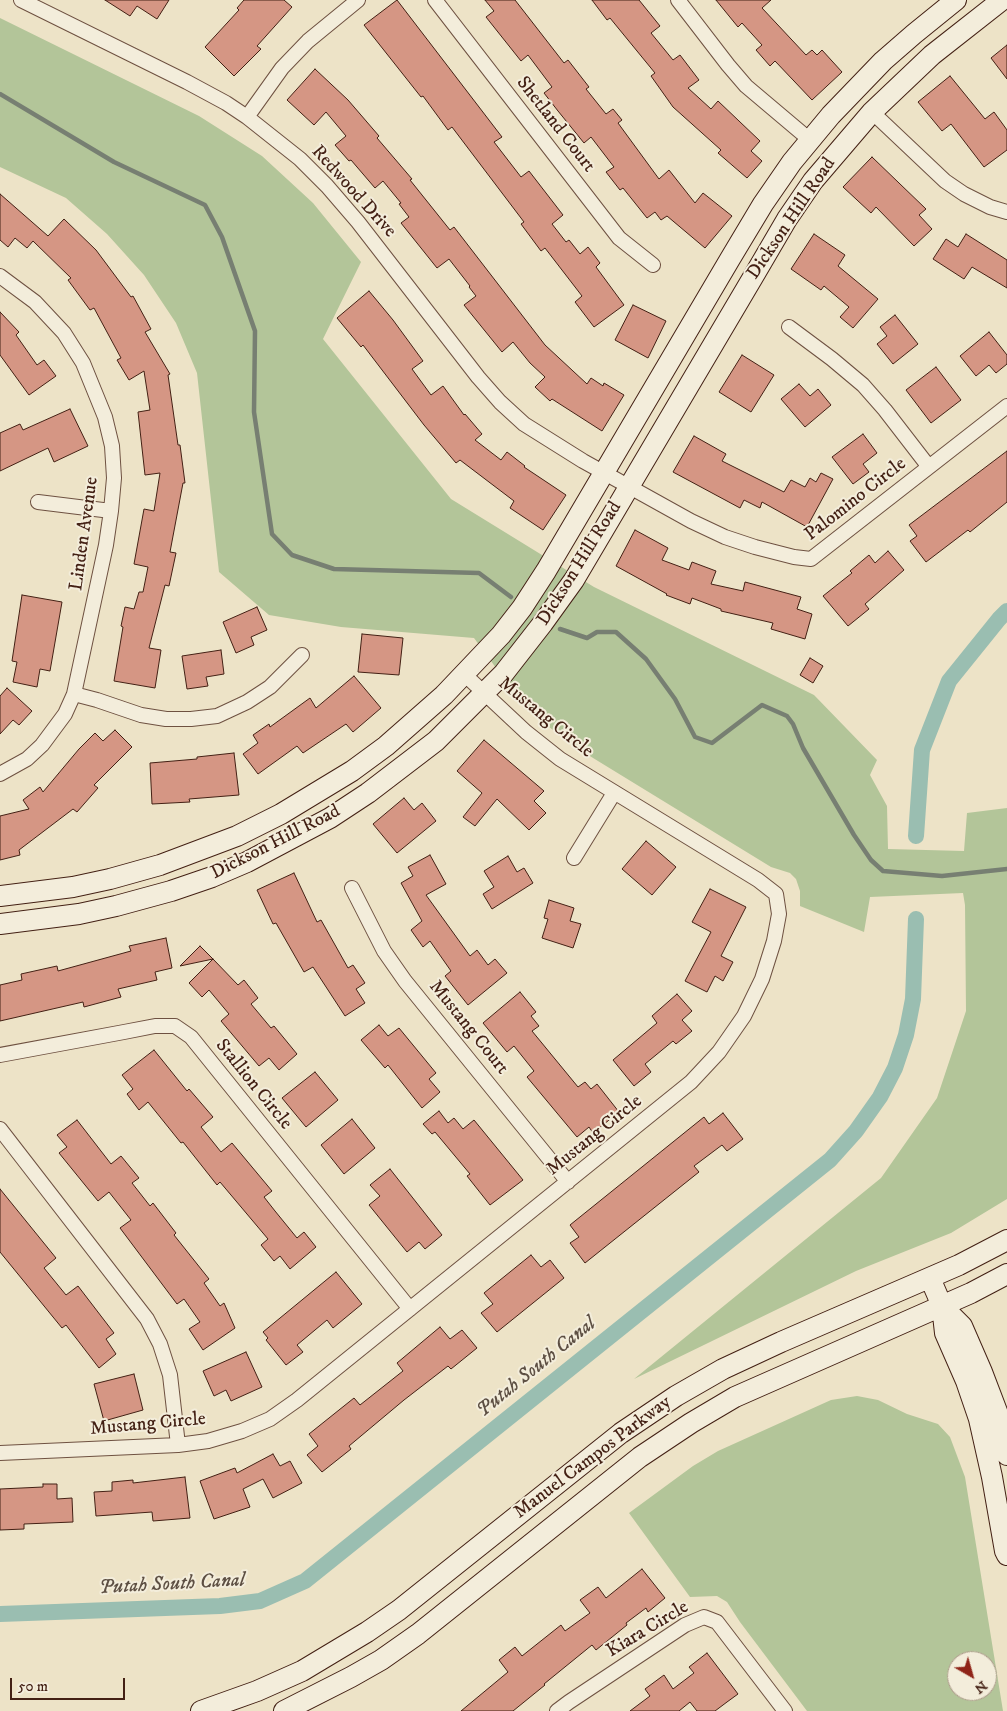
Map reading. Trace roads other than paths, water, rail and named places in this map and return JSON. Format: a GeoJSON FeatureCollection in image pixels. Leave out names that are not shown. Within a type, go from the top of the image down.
{"type":"FeatureCollection","features":[{"type":"Feature","properties":{"kind":"street","name":"Redwood Drive"},"geometry":{"type":"LineString","coordinates":[[21,0],[226,103],[247,117],[300,159],[348,209],[478,377],[500,402],[524,424],[552,443],[604,473]]}},
{"type":"Feature","properties":{"kind":"street"},"geometry":{"type":"LineString","coordinates":[[247,117],[282,68],[308,41],[358,0]]}},
{"type":"Feature","properties":{"kind":"street","name":"Shetland Court"},"geometry":{"type":"LineString","coordinates":[[434,0],[619,238],[653,265]]}},
{"type":"Feature","properties":{"kind":"street"},"geometry":{"type":"LineString","coordinates":[[678,0],[746,86],[810,140]]}},
{"type":"Feature","properties":{"kind":"street","name":"Dickson Hill Road"},"geometry":{"type":"LineString","coordinates":[[0,896],[73,887],[110,879],[160,865],[237,836],[315,795],[352,771],[418,719],[464,674],[522,608],[546,571],[763,204],[792,162],[831,115],[883,61],[956,0]]}},
{"type":"Feature","properties":{"kind":"street","name":"Dickson Hill Road"},"geometry":{"type":"LineString","coordinates":[[0,924],[41,920],[116,906],[187,885],[247,862],[330,818],[368,793],[436,741],[516,658],[574,580],[787,219],[819,174],[872,112],[932,55],[1002,0]]}},
{"type":"Feature","properties":{"kind":"street"},"geometry":{"type":"LineString","coordinates":[[872,112],[945,181],[964,194],[990,207],[1007,212]]}},
{"type":"Feature","properties":{"kind":"street","name":"Linden Avenue"},"geometry":{"type":"LineString","coordinates":[[0,276],[35,302],[64,333],[83,363],[105,417],[112,446],[114,478],[104,554],[74,694],[65,714],[42,746],[27,759],[0,774]]}},
{"type":"Feature","properties":{"kind":"street"},"geometry":{"type":"LineString","coordinates":[[789,327],[863,385],[929,467]]}},
{"type":"Feature","properties":{"kind":"street","name":"Palomino Circle"},"geometry":{"type":"LineString","coordinates":[[604,473],[691,521],[725,537],[794,557],[810,558],[1007,406]]}},
{"type":"Feature","properties":{"kind":"street"},"geometry":{"type":"LineString","coordinates":[[38,502],[111,511]]}},
{"type":"Feature","properties":{"kind":"street"},"geometry":{"type":"LineString","coordinates":[[74,694],[142,715],[166,719],[217,716],[246,702],[270,687],[302,654]]}},
{"type":"Feature","properties":{"kind":"street","name":"Mustang Circle"},"geometry":{"type":"LineString","coordinates":[[0,1453],[178,1445],[208,1441],[242,1431],[270,1419],[297,1400],[691,1082],[719,1052],[744,1016],[762,979],[774,941],[779,914],[776,894],[758,880],[560,759],[526,732],[464,674]]}},
{"type":"Feature","properties":{"kind":"street"},"geometry":{"type":"LineString","coordinates":[[574,858],[614,793]]}},
{"type":"Feature","properties":{"kind":"street","name":"Mustang Court"},"geometry":{"type":"LineString","coordinates":[[352,888],[384,951],[405,981],[568,1182]]}},
{"type":"Feature","properties":{"kind":"street","name":"Stallion Circle"},"geometry":{"type":"LineString","coordinates":[[0,1055],[155,1026],[175,1026],[191,1037],[410,1309]]}},
{"type":"Feature","properties":{"kind":"street"},"geometry":{"type":"LineString","coordinates":[[0,1129],[10,1145],[147,1319],[160,1344],[170,1375],[178,1445]]}},
{"type":"Feature","properties":{"kind":"street","name":"Manuel Campos Parkway"},"geometry":{"type":"LineString","coordinates":[[201,1711],[257,1691],[302,1670],[367,1632],[400,1610],[621,1433],[676,1396],[723,1370],[782,1342],[959,1266],[1007,1240]]}},
{"type":"Feature","properties":{"kind":"street","name":"Manuel Campos Parkway"},"geometry":{"type":"LineString","coordinates":[[284,1711],[350,1677],[418,1634],[640,1457],[691,1423],[735,1397],[942,1306],[1007,1274]]}},
{"type":"Feature","properties":{"kind":"street"},"geometry":{"type":"LineString","coordinates":[[930,1278],[942,1306],[945,1333],[966,1381],[979,1419],[1007,1555]]}},
{"type":"Feature","properties":{"kind":"street"},"geometry":{"type":"LineString","coordinates":[[942,1306],[962,1326],[998,1414],[1007,1455]]}},
{"type":"Feature","properties":{"kind":"street","name":"Kiara Circle"},"geometry":{"type":"LineString","coordinates":[[557,1711],[685,1625],[704,1617],[717,1622],[785,1711]]}},
{"type":"Feature","properties":{"kind":"waterway"},"geometry":{"type":"LineString","coordinates":[[0,94],[114,162],[205,205],[222,237],[255,331],[254,412],[272,534],[292,555],[334,569],[479,573],[511,597]]}},
{"type":"Feature","properties":{"kind":"waterway","name":"Putah South Canal"},"geometry":{"type":"LineString","coordinates":[[916,836],[922,750],[949,681],[1007,611]]}},
{"type":"Feature","properties":{"kind":"waterway"},"geometry":{"type":"LineString","coordinates":[[560,629],[587,638],[597,632],[616,632],[646,659],[675,699],[695,737],[712,743],[762,705],[787,716],[793,724],[803,748],[854,835],[871,860],[883,871],[942,876],[1007,869]]}},
{"type":"Feature","properties":{"kind":"waterway","name":"Putah South Canal"},"geometry":{"type":"LineString","coordinates":[[0,1614],[220,1606],[260,1601],[305,1581],[830,1160],[856,1131],[880,1097],[895,1068],[906,1035],[913,999],[916,919]]}}]}
